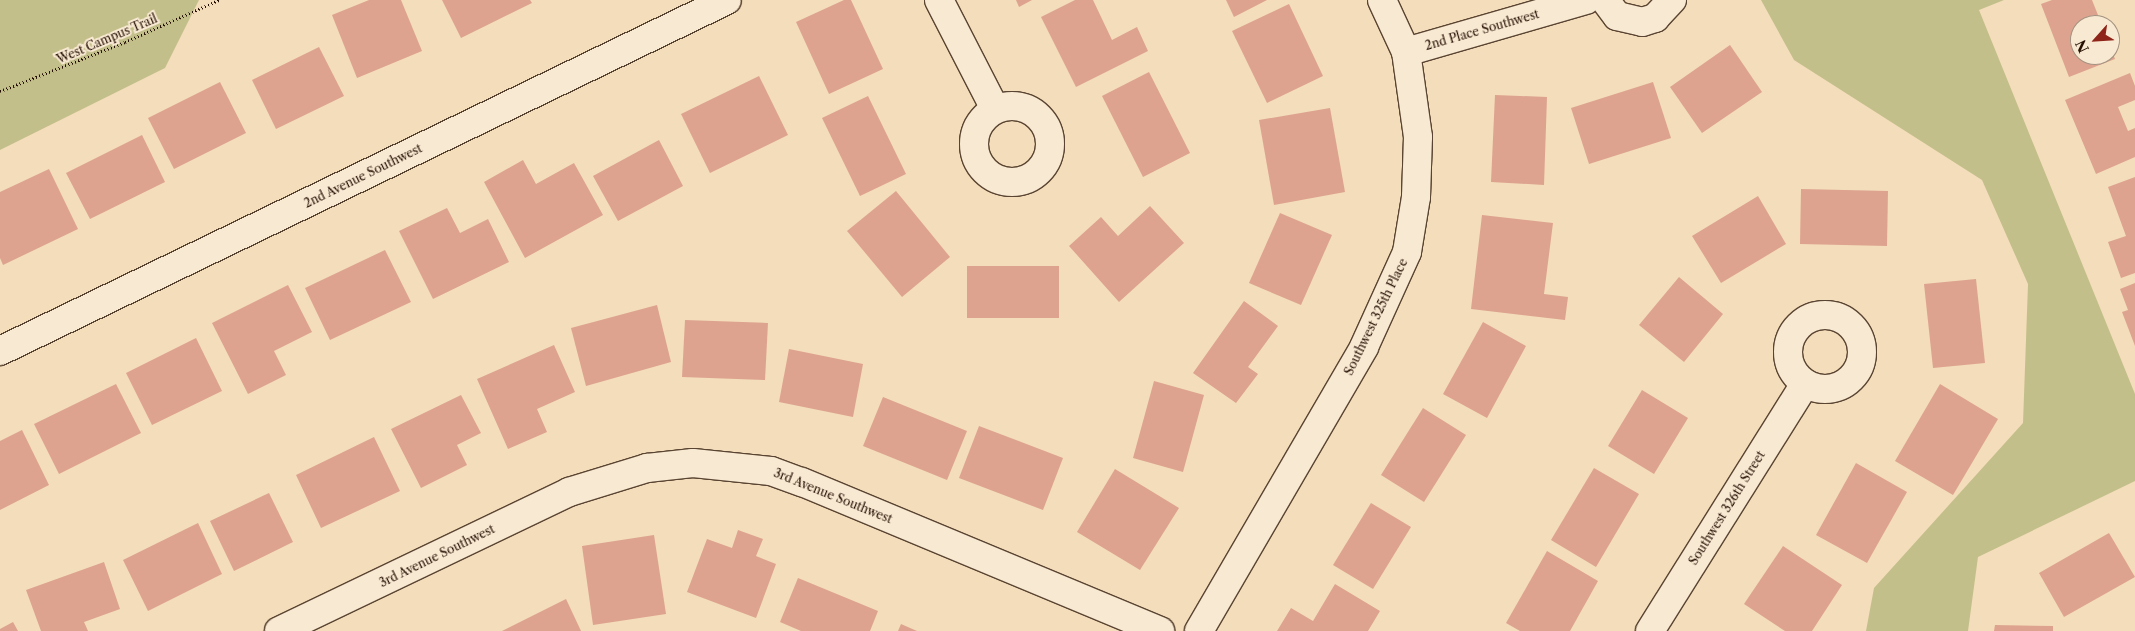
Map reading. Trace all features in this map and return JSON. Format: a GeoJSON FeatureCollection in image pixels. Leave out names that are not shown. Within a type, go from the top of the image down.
{"type":"FeatureCollection","features":[{"type":"Feature","properties":{"kind":"street","name":"2nd Avenue Southwest"},"geometry":{"type":"LineString","coordinates":[[0,351],[727,0]]}},
{"type":"Feature","properties":{"kind":"street"},"geometry":{"type":"LineString","coordinates":[[939,0],[995,110]]}},
{"type":"Feature","properties":{"kind":"street","name":"Southwest 325th Place"},"geometry":{"type":"LineString","coordinates":[[1199,631],[1364,347],[1407,252],[1416,197],[1418,136],[1406,52],[1382,0]]}},
{"type":"Feature","properties":{"kind":"street","name":"2nd Place Southwest"},"geometry":{"type":"LineString","coordinates":[[1406,52],[1586,0]]}},
{"type":"Feature","properties":{"kind":"street"},"geometry":{"type":"LineString","coordinates":[[1605,0],[1617,16],[1642,22],[1655,18],[1672,0]]}},
{"type":"Feature","properties":{"kind":"street","name":"Southwest 326th Street"},"geometry":{"type":"LineString","coordinates":[[1650,631],[1805,384]]}},
{"type":"Feature","properties":{"kind":"street","name":"3rd Avenue Southwest"},"geometry":{"type":"LineString","coordinates":[[279,631],[569,492],[646,468],[693,464],[762,470],[794,479],[1160,631]]}},
{"type":"Feature","properties":{"kind":"path","name":"West Campus Trail"},"geometry":{"type":"LineString","coordinates":[[0,91],[125,42],[219,0]]}},
{"type":"Feature","properties":{"kind":"shaded area"},"geometry":{"type":"Polygon","coordinates":[[[0,0],[199,0],[165,68],[0,150],[0,0]]]}},
{"type":"Feature","properties":{"kind":"shaded area"},"geometry":{"type":"Polygon","coordinates":[[[1761,0],[2004,0],[1979,10],[2135,394],[2135,481],[1978,557],[1968,631],[1866,631],[1874,588],[2023,423],[2028,284],[1982,180],[1794,60],[1761,0]]]}},
{"type":"Feature","properties":{"kind":"building"},"geometry":{"type":"Polygon","coordinates":[[[369,0],[401,0],[422,51],[357,78],[332,15],[369,0]]]}},
{"type":"Feature","properties":{"kind":"building"},"geometry":{"type":"Polygon","coordinates":[[[442,0],[530,0],[532,3],[461,38],[442,0]]]}},
{"type":"Feature","properties":{"kind":"building"},"geometry":{"type":"Polygon","coordinates":[[[844,0],[851,0],[883,69],[829,94],[796,22],[844,0]]]}},
{"type":"Feature","properties":{"kind":"building"},"geometry":{"type":"Polygon","coordinates":[[[1016,0],[1032,0],[1019,7],[1016,0]]]}},
{"type":"Feature","properties":{"kind":"building"},"geometry":{"type":"Polygon","coordinates":[[[1075,0],[1093,0],[1112,40],[1137,27],[1148,51],[1076,87],[1041,17],[1075,0]]]}},
{"type":"Feature","properties":{"kind":"building"},"geometry":{"type":"Polygon","coordinates":[[[1226,0],[1267,0],[1234,17],[1226,0]]]}},
{"type":"Feature","properties":{"kind":"building"},"geometry":{"type":"Polygon","coordinates":[[[2052,0],[2092,0],[2098,15],[2070,15],[2070,65],[2100,65],[2069,77],[2041,4],[2052,0]]]}},
{"type":"Feature","properties":{"kind":"building"},"geometry":{"type":"Polygon","coordinates":[[[1289,4],[1323,76],[1267,103],[1232,31],[1289,4]]]}},
{"type":"Feature","properties":{"kind":"building"},"geometry":{"type":"Polygon","coordinates":[[[1730,45],[1762,92],[1702,133],[1670,87],[1730,45]]]}},
{"type":"Feature","properties":{"kind":"building"},"geometry":{"type":"Polygon","coordinates":[[[319,47],[344,96],[276,129],[252,80],[319,47]]]}},
{"type":"Feature","properties":{"kind":"building"},"geometry":{"type":"Polygon","coordinates":[[[1149,72],[1190,153],[1143,177],[1102,96],[1149,72]]]}},
{"type":"Feature","properties":{"kind":"building"},"geometry":{"type":"Polygon","coordinates":[[[2130,73],[2135,86],[2135,100],[2118,107],[2128,131],[2135,128],[2135,157],[2096,174],[2065,100],[2130,73]]]}},
{"type":"Feature","properties":{"kind":"building"},"geometry":{"type":"Polygon","coordinates":[[[759,76],[788,135],[710,173],[681,114],[759,76]]]}},
{"type":"Feature","properties":{"kind":"building"},"geometry":{"type":"Polygon","coordinates":[[[220,82],[246,133],[174,169],[148,118],[220,82]]]}},
{"type":"Feature","properties":{"kind":"building"},"geometry":{"type":"Polygon","coordinates":[[[1653,82],[1671,138],[1589,164],[1571,108],[1653,82]]]}},
{"type":"Feature","properties":{"kind":"building"},"geometry":{"type":"Polygon","coordinates":[[[1495,95],[1547,97],[1544,185],[1491,182],[1495,95]]]}},
{"type":"Feature","properties":{"kind":"building"},"geometry":{"type":"Polygon","coordinates":[[[868,96],[906,174],[860,196],[822,118],[868,96]]]}},
{"type":"Feature","properties":{"kind":"building"},"geometry":{"type":"Polygon","coordinates":[[[1330,108],[1345,192],[1274,205],[1259,120],[1330,108]]]}},
{"type":"Feature","properties":{"kind":"building"},"geometry":{"type":"Polygon","coordinates":[[[142,135],[165,182],[90,219],[66,173],[142,135]]]}},
{"type":"Feature","properties":{"kind":"building"},"geometry":{"type":"Polygon","coordinates":[[[659,140],[683,186],[618,221],[593,176],[659,140]]]}},
{"type":"Feature","properties":{"kind":"building"},"geometry":{"type":"Polygon","coordinates":[[[523,160],[536,184],[574,163],[603,215],[525,258],[484,182],[523,160]]]}},
{"type":"Feature","properties":{"kind":"building"},"geometry":{"type":"Polygon","coordinates":[[[49,169],[78,229],[3,265],[0,258],[0,192],[49,169]]]}},
{"type":"Feature","properties":{"kind":"building"},"geometry":{"type":"Polygon","coordinates":[[[2135,177],[2135,273],[2121,278],[2108,242],[2126,236],[2108,187],[2135,177]]]}},
{"type":"Feature","properties":{"kind":"building"},"geometry":{"type":"Polygon","coordinates":[[[1801,189],[1888,191],[1887,246],[1800,244],[1801,189]]]}},
{"type":"Feature","properties":{"kind":"building"},"geometry":{"type":"Polygon","coordinates":[[[896,191],[950,257],[902,297],[847,231],[896,191]]]}},
{"type":"Feature","properties":{"kind":"building"},"geometry":{"type":"Polygon","coordinates":[[[1758,196],[1786,244],[1721,283],[1692,236],[1758,196]]]}},
{"type":"Feature","properties":{"kind":"building"},"geometry":{"type":"Polygon","coordinates":[[[1150,206],[1184,243],[1119,302],[1069,246],[1101,217],[1118,236],[1150,206]]]}},
{"type":"Feature","properties":{"kind":"building"},"geometry":{"type":"Polygon","coordinates":[[[447,208],[460,233],[488,219],[509,262],[433,299],[399,231],[447,208]]]}},
{"type":"Feature","properties":{"kind":"building"},"geometry":{"type":"Polygon","coordinates":[[[1280,213],[1332,235],[1301,305],[1249,283],[1280,213]]]}},
{"type":"Feature","properties":{"kind":"building"},"geometry":{"type":"Polygon","coordinates":[[[1482,215],[1553,223],[1544,294],[1568,297],[1565,320],[1471,309],[1482,215]]]}},
{"type":"Feature","properties":{"kind":"building"},"geometry":{"type":"Polygon","coordinates":[[[385,250],[411,302],[330,340],[305,288],[385,250]]]}},
{"type":"Feature","properties":{"kind":"building"},"geometry":{"type":"Polygon","coordinates":[[[967,266],[1059,266],[1059,318],[967,318],[967,266]]]}},
{"type":"Feature","properties":{"kind":"building"},"geometry":{"type":"Polygon","coordinates":[[[1679,277],[1723,314],[1684,362],[1639,325],[1679,277]]]}},
{"type":"Feature","properties":{"kind":"building"},"geometry":{"type":"Polygon","coordinates":[[[1976,279],[1985,363],[1933,368],[1924,284],[1976,279]]]}},
{"type":"Feature","properties":{"kind":"building"},"geometry":{"type":"Polygon","coordinates":[[[2135,283],[2135,346],[2122,312],[2128,310],[2120,289],[2135,283]]]}},
{"type":"Feature","properties":{"kind":"building"},"geometry":{"type":"Polygon","coordinates":[[[288,285],[312,332],[274,351],[286,375],[248,394],[212,323],[288,285]]]}},
{"type":"Feature","properties":{"kind":"building"},"geometry":{"type":"Polygon","coordinates":[[[1244,301],[1278,326],[1248,367],[1258,374],[1236,403],[1193,373],[1244,301]]]}},
{"type":"Feature","properties":{"kind":"building"},"geometry":{"type":"Polygon","coordinates":[[[657,305],[671,362],[586,386],[571,328],[657,305]]]}},
{"type":"Feature","properties":{"kind":"building"},"geometry":{"type":"Polygon","coordinates":[[[685,320],[768,323],[765,380],[682,377],[685,320]]]}},
{"type":"Feature","properties":{"kind":"building"},"geometry":{"type":"Polygon","coordinates":[[[1483,322],[1526,346],[1487,418],[1443,394],[1483,322]]]}},
{"type":"Feature","properties":{"kind":"building"},"geometry":{"type":"Polygon","coordinates":[[[196,338],[222,391],[152,425],[126,373],[196,338]]]}},
{"type":"Feature","properties":{"kind":"building"},"geometry":{"type":"Polygon","coordinates":[[[554,345],[575,392],[537,409],[547,432],[508,449],[477,379],[554,345]]]}},
{"type":"Feature","properties":{"kind":"building"},"geometry":{"type":"Polygon","coordinates":[[[789,349],[863,364],[853,417],[779,402],[789,349]]]}},
{"type":"Feature","properties":{"kind":"building"},"geometry":{"type":"Polygon","coordinates":[[[1154,381],[1204,395],[1183,472],[1133,458],[1154,381]]]}},
{"type":"Feature","properties":{"kind":"building"},"geometry":{"type":"Polygon","coordinates":[[[116,384],[141,433],[59,474],[34,424],[116,384]]]}},
{"type":"Feature","properties":{"kind":"building"},"geometry":{"type":"Polygon","coordinates":[[[1940,384],[1998,419],[1953,495],[1895,461],[1940,384]]]}},
{"type":"Feature","properties":{"kind":"building"},"geometry":{"type":"Polygon","coordinates":[[[1642,390],[1688,418],[1654,474],[1608,446],[1642,390]]]}},
{"type":"Feature","properties":{"kind":"building"},"geometry":{"type":"Polygon","coordinates":[[[461,395],[481,433],[457,445],[467,465],[421,488],[391,429],[461,395]]]}},
{"type":"Feature","properties":{"kind":"building"},"geometry":{"type":"Polygon","coordinates":[[[883,397],[967,431],[947,480],[863,446],[883,397]]]}},
{"type":"Feature","properties":{"kind":"building"},"geometry":{"type":"Polygon","coordinates":[[[1423,408],[1466,435],[1424,502],[1381,475],[1423,408]]]}},
{"type":"Feature","properties":{"kind":"building"},"geometry":{"type":"Polygon","coordinates":[[[979,426],[1063,458],[1043,510],[959,478],[979,426]]]}},
{"type":"Feature","properties":{"kind":"building"},"geometry":{"type":"Polygon","coordinates":[[[22,430],[49,485],[0,510],[0,441],[22,430]]]}},
{"type":"Feature","properties":{"kind":"building"},"geometry":{"type":"Polygon","coordinates":[[[374,437],[400,491],[321,528],[296,475],[374,437]]]}},
{"type":"Feature","properties":{"kind":"building"},"geometry":{"type":"Polygon","coordinates":[[[1856,463],[1907,492],[1867,563],[1816,535],[1856,463]]]}},
{"type":"Feature","properties":{"kind":"building"},"geometry":{"type":"Polygon","coordinates":[[[1594,468],[1639,494],[1596,567],[1551,540],[1594,468]]]}},
{"type":"Feature","properties":{"kind":"building"},"geometry":{"type":"Polygon","coordinates":[[[1115,469],[1179,508],[1140,570],[1077,532],[1115,469]]]}},
{"type":"Feature","properties":{"kind":"building"},"geometry":{"type":"Polygon","coordinates":[[[269,493],[293,542],[234,571],[210,521],[269,493]]]}},
{"type":"Feature","properties":{"kind":"building"},"geometry":{"type":"Polygon","coordinates":[[[1371,503],[1411,527],[1373,589],[1333,565],[1371,503]]]}},
{"type":"Feature","properties":{"kind":"building"},"geometry":{"type":"Polygon","coordinates":[[[198,523],[222,574],[148,611],[123,560],[198,523]]]}},
{"type":"Feature","properties":{"kind":"building"},"geometry":{"type":"Polygon","coordinates":[[[738,530],[763,539],[756,556],[776,564],[756,618],[687,592],[707,539],[732,548],[738,530]]]}},
{"type":"Feature","properties":{"kind":"building"},"geometry":{"type":"Polygon","coordinates":[[[2109,533],[2135,577],[2064,617],[2039,573],[2109,533]]]}},
{"type":"Feature","properties":{"kind":"building"},"geometry":{"type":"Polygon","coordinates":[[[654,535],[666,614],[593,625],[582,546],[654,535]]]}},
{"type":"Feature","properties":{"kind":"building"},"geometry":{"type":"Polygon","coordinates":[[[1783,546],[1842,585],[1812,631],[1785,631],[1744,604],[1783,546]]]}},
{"type":"Feature","properties":{"kind":"building"},"geometry":{"type":"Polygon","coordinates":[[[1547,551],[1598,581],[1570,631],[1520,631],[1506,623],[1547,551]]]}},
{"type":"Feature","properties":{"kind":"building"},"geometry":{"type":"Polygon","coordinates":[[[104,562],[120,609],[84,622],[88,631],[41,631],[26,590],[104,562]]]}},
{"type":"Feature","properties":{"kind":"building"},"geometry":{"type":"Polygon","coordinates":[[[798,578],[878,611],[870,631],[801,631],[780,622],[798,578]]]}},
{"type":"Feature","properties":{"kind":"building"},"geometry":{"type":"Polygon","coordinates":[[[1335,584],[1380,611],[1368,631],[1277,631],[1291,608],[1313,621],[1335,584]]]}},
{"type":"Feature","properties":{"kind":"building"},"geometry":{"type":"Polygon","coordinates":[[[566,599],[581,631],[502,631],[566,599]]]}},
{"type":"Feature","properties":{"kind":"building"},"geometry":{"type":"Polygon","coordinates":[[[13,622],[18,631],[0,631],[0,629],[13,622]]]}},
{"type":"Feature","properties":{"kind":"building"},"geometry":{"type":"Polygon","coordinates":[[[901,624],[917,631],[898,631],[901,624]]]}},
{"type":"Feature","properties":{"kind":"building"},"geometry":{"type":"Polygon","coordinates":[[[1995,625],[2053,626],[2053,631],[1994,631],[1995,625]]]}}]}
